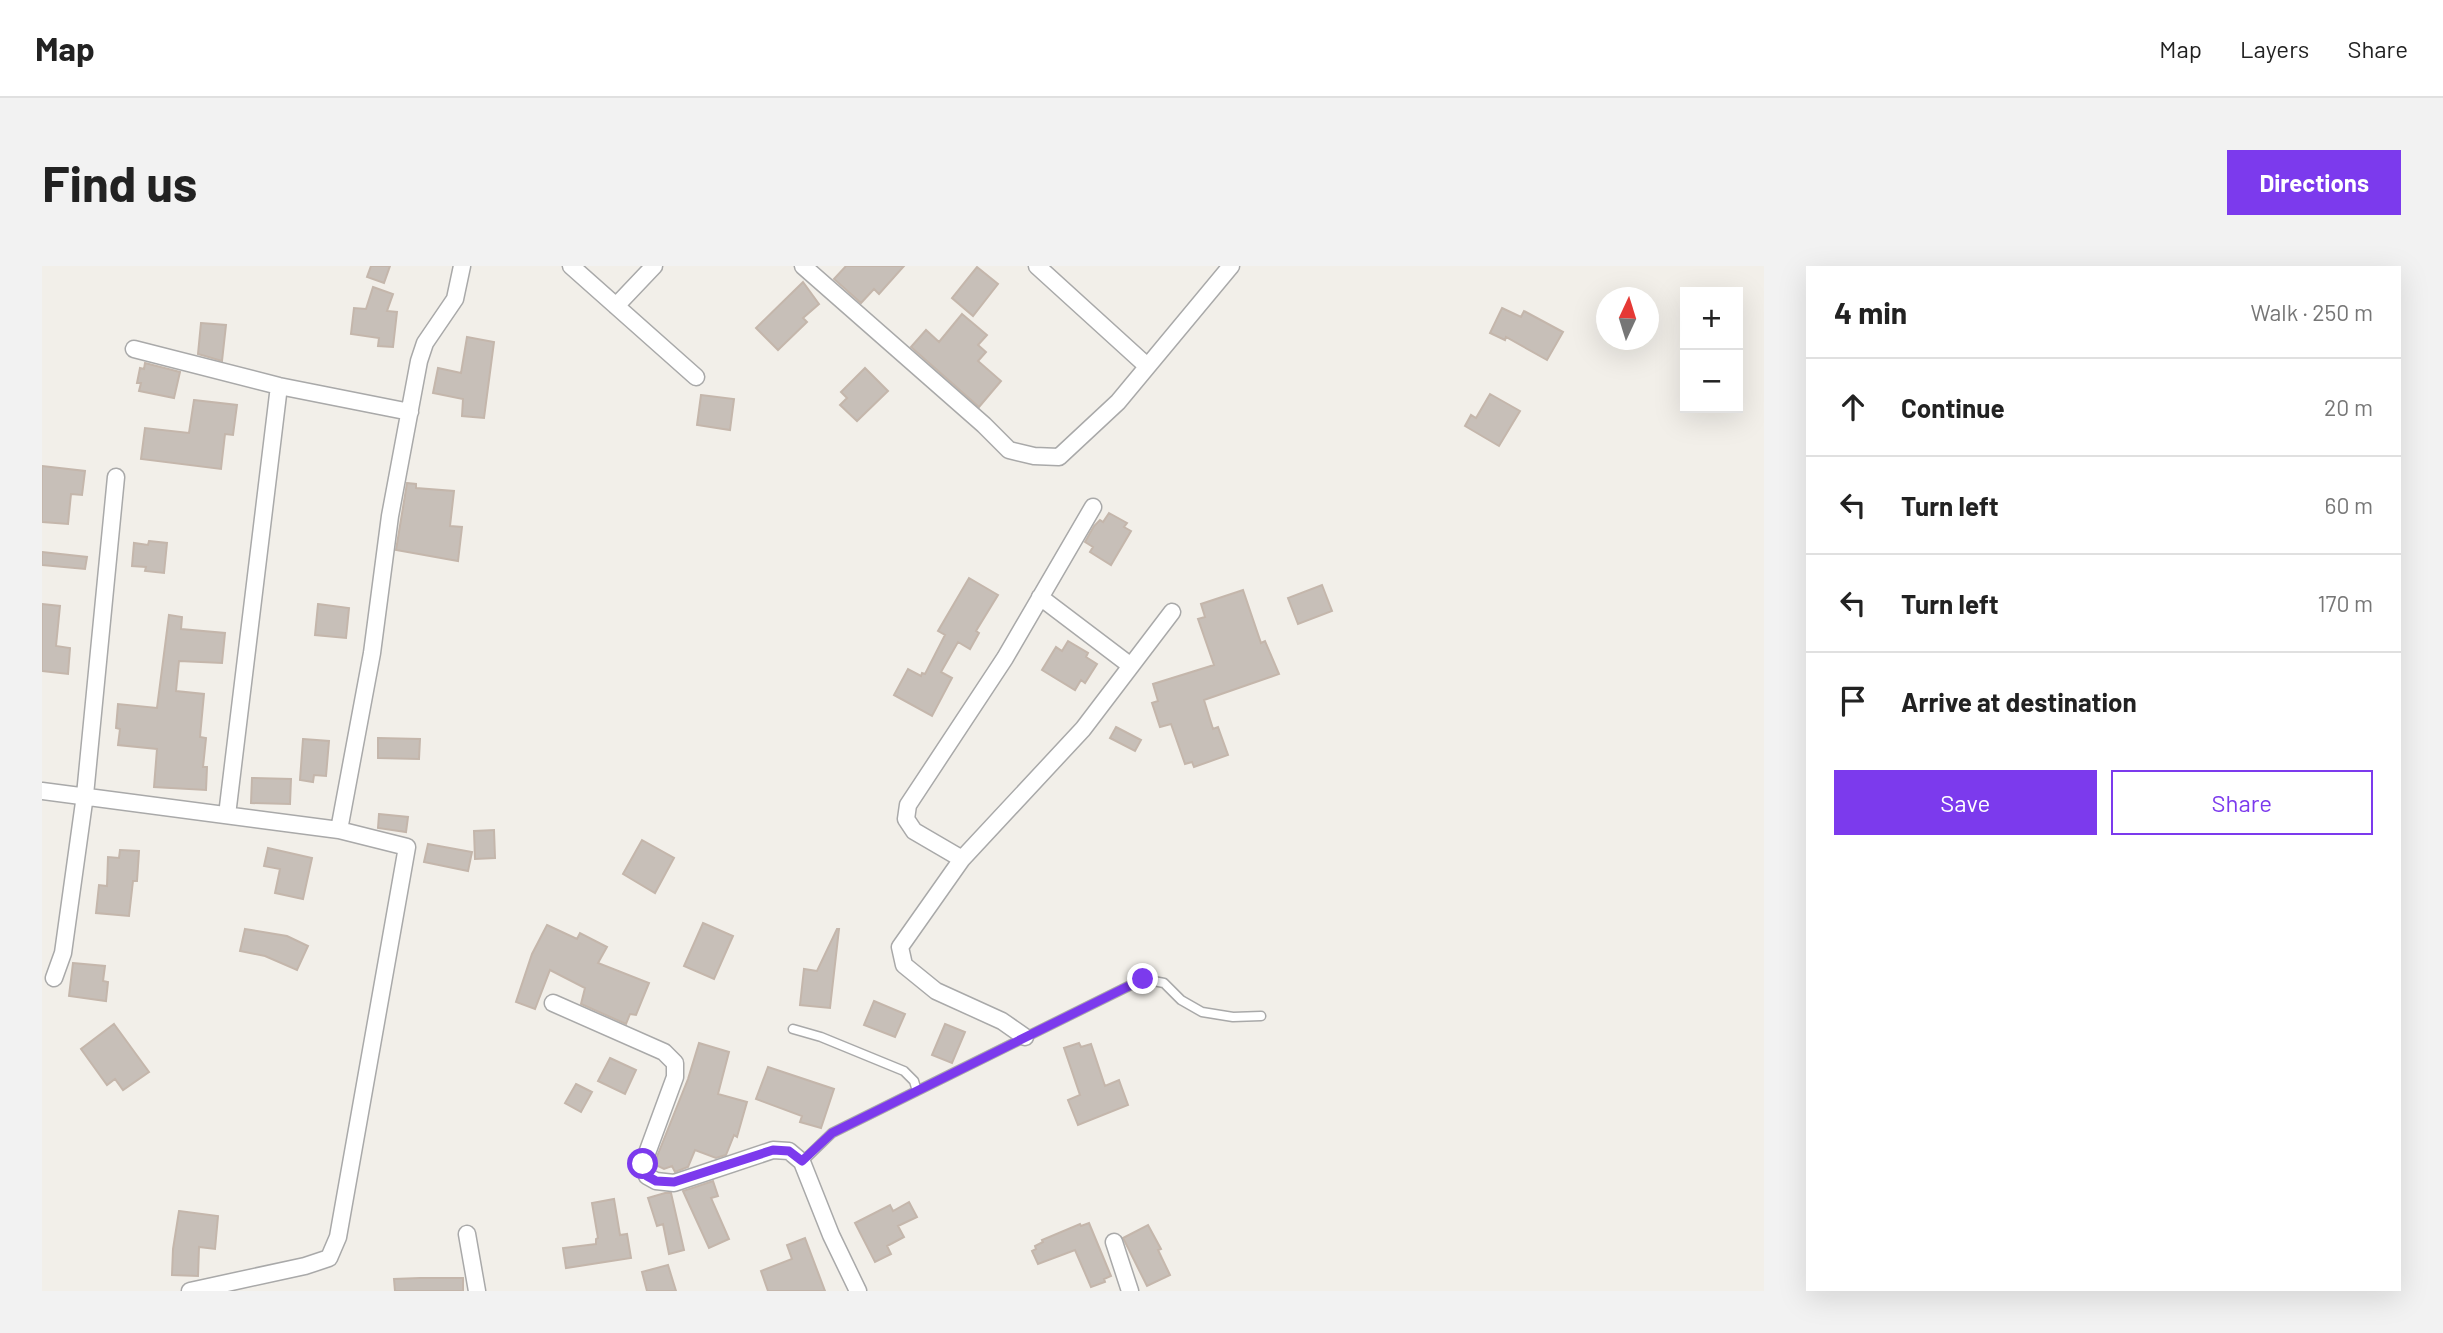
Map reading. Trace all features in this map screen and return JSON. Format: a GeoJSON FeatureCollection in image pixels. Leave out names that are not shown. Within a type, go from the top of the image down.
{"type":"FeatureCollection","features":[{"type":"Feature","properties":{"kind":"street"},"geometry":{"type":"LineString","coordinates":[[339,830],[372,653],[390,516],[419,361],[425,343],[453,303],[462,266]]}},
{"type":"Feature","properties":{"kind":"street"},"geometry":{"type":"LineString","coordinates":[[571,266],[696,377]]}},
{"type":"Feature","properties":{"kind":"street"},"geometry":{"type":"LineString","coordinates":[[616,306],[654,266]]}},
{"type":"Feature","properties":{"kind":"street"},"geometry":{"type":"LineString","coordinates":[[803,266],[1009,450],[1034,456],[1059,457],[1118,402],[1231,266]]}},
{"type":"Feature","properties":{"kind":"street"},"geometry":{"type":"LineString","coordinates":[[1037,266],[1147,366]]}},
{"type":"Feature","properties":{"kind":"street"},"geometry":{"type":"LineString","coordinates":[[134,349],[279,386],[410,412]]}},
{"type":"Feature","properties":{"kind":"street"},"geometry":{"type":"LineString","coordinates":[[227,815],[279,386]]}},
{"type":"Feature","properties":{"kind":"street"},"geometry":{"type":"LineString","coordinates":[[54,978],[63,953],[85,795],[116,477]]}},
{"type":"Feature","properties":{"kind":"street"},"geometry":{"type":"LineString","coordinates":[[962,859],[914,831],[906,819],[908,806],[1005,658],[1093,506]]}},
{"type":"Feature","properties":{"kind":"street"},"geometry":{"type":"LineString","coordinates":[[1040,597],[1131,666]]}},
{"type":"Feature","properties":{"kind":"street"},"geometry":{"type":"LineString","coordinates":[[1025,1037],[1002,1020],[936,991],[904,965],[900,947],[962,859],[1083,729],[1171,612]]}},
{"type":"Feature","properties":{"kind":"street"},"geometry":{"type":"LineString","coordinates":[[42,791],[339,830],[407,847],[338,1237],[329,1258],[190,1291]]}},
{"type":"Feature","properties":{"kind":"street"},"geometry":{"type":"LineString","coordinates":[[554,1003],[664,1052],[676,1063],[675,1077],[643,1164],[647,1176],[656,1181],[674,1182],[773,1150],[789,1151],[802,1161],[831,1235],[858,1291]]}},
{"type":"Feature","properties":{"kind":"street"},"geometry":{"type":"LineString","coordinates":[[467,1234],[477,1291]]}},
{"type":"Feature","properties":{"kind":"street"},"geometry":{"type":"LineString","coordinates":[[1114,1242],[1130,1291]]}},
{"type":"Feature","properties":{"kind":"lane"},"geometry":{"type":"LineString","coordinates":[[802,1161],[832,1133],[1143,979],[1164,983],[1181,1000],[1202,1012],[1233,1017],[1261,1016]]}},
{"type":"Feature","properties":{"kind":"lane"},"geometry":{"type":"LineString","coordinates":[[793,1028],[904,1071],[914,1080],[917,1091]]}},
{"type":"Feature","properties":{"kind":"building"},"geometry":{"type":"Polygon","coordinates":[[[371,266],[390,266],[384,283],[367,277],[371,266]]]}},
{"type":"Feature","properties":{"kind":"building"},"geometry":{"type":"Polygon","coordinates":[[[846,266],[904,266],[879,294],[874,289],[861,303],[834,279],[846,266]]]}},
{"type":"Feature","properties":{"kind":"building"},"geometry":{"type":"Polygon","coordinates":[[[977,267],[998,284],[973,316],[952,298],[977,267]]]}},
{"type":"Feature","properties":{"kind":"building"},"geometry":{"type":"Polygon","coordinates":[[[803,282],[819,304],[803,318],[807,322],[778,350],[756,328],[803,282]]]}},
{"type":"Feature","properties":{"kind":"building"},"geometry":{"type":"Polygon","coordinates":[[[373,287],[393,294],[387,311],[397,312],[393,347],[378,346],[379,338],[351,334],[354,308],[366,309],[373,287]]]}},
{"type":"Feature","properties":{"kind":"building"},"geometry":{"type":"Polygon","coordinates":[[[1502,308],[1521,317],[1524,311],[1563,332],[1547,360],[1506,337],[1505,340],[1490,333],[1502,308]]]}},
{"type":"Feature","properties":{"kind":"building"},"geometry":{"type":"Polygon","coordinates":[[[962,314],[987,335],[978,345],[986,352],[978,361],[1001,381],[979,407],[911,347],[926,330],[939,342],[962,314]]]}},
{"type":"Feature","properties":{"kind":"building"},"geometry":{"type":"Polygon","coordinates":[[[201,323],[226,325],[222,361],[198,354],[201,323]]]}},
{"type":"Feature","properties":{"kind":"building"},"geometry":{"type":"Polygon","coordinates":[[[467,337],[494,342],[484,418],[462,416],[463,399],[433,393],[438,368],[461,373],[467,337]]]}},
{"type":"Feature","properties":{"kind":"building"},"geometry":{"type":"Polygon","coordinates":[[[145,363],[180,372],[174,398],[139,391],[141,383],[137,383],[140,368],[144,369],[145,363]]]}},
{"type":"Feature","properties":{"kind":"building"},"geometry":{"type":"Polygon","coordinates":[[[865,368],[888,391],[857,421],[840,405],[847,398],[841,392],[865,368]]]}},
{"type":"Feature","properties":{"kind":"building"},"geometry":{"type":"Polygon","coordinates":[[[1490,394],[1520,411],[1499,446],[1465,426],[1471,415],[1476,418],[1490,394]]]}},
{"type":"Feature","properties":{"kind":"building"},"geometry":{"type":"Polygon","coordinates":[[[701,395],[734,399],[730,430],[697,425],[701,395]]]}},
{"type":"Feature","properties":{"kind":"building"},"geometry":{"type":"Polygon","coordinates":[[[194,400],[237,405],[233,435],[225,434],[221,469],[141,459],[145,428],[189,433],[194,400]]]}},
{"type":"Feature","properties":{"kind":"building"},"geometry":{"type":"Polygon","coordinates":[[[42,466],[85,471],[82,495],[71,494],[68,524],[42,522],[42,466]]]}},
{"type":"Feature","properties":{"kind":"building"},"geometry":{"type":"Polygon","coordinates":[[[407,483],[416,484],[416,488],[454,491],[450,526],[462,527],[458,561],[396,550],[407,483]]]}},
{"type":"Feature","properties":{"kind":"building"},"geometry":{"type":"Polygon","coordinates":[[[1109,513],[1127,523],[1124,527],[1131,531],[1111,565],[1090,552],[1093,547],[1085,542],[1094,526],[1100,520],[1103,522],[1109,513]]]}},
{"type":"Feature","properties":{"kind":"building"},"geometry":{"type":"Polygon","coordinates":[[[149,541],[167,543],[164,573],[145,571],[146,567],[132,566],[134,543],[148,545],[149,541]]]}},
{"type":"Feature","properties":{"kind":"building"},"geometry":{"type":"Polygon","coordinates":[[[42,552],[87,557],[85,569],[42,565],[42,552]]]}},
{"type":"Feature","properties":{"kind":"building"},"geometry":{"type":"Polygon","coordinates":[[[969,578],[998,595],[976,631],[979,633],[970,649],[958,642],[941,672],[952,678],[932,716],[894,695],[908,669],[921,676],[922,673],[925,674],[945,635],[938,631],[969,578]]]}},
{"type":"Feature","properties":{"kind":"building"},"geometry":{"type":"Polygon","coordinates":[[[1322,585],[1332,611],[1298,624],[1288,598],[1322,585]]]}},
{"type":"Feature","properties":{"kind":"building"},"geometry":{"type":"Polygon","coordinates":[[[1243,590],[1261,643],[1265,641],[1279,674],[1204,700],[1213,729],[1218,727],[1228,755],[1194,767],[1192,762],[1185,764],[1171,724],[1160,727],[1152,703],[1158,701],[1153,684],[1214,665],[1198,619],[1205,617],[1201,604],[1243,590]]]}},
{"type":"Feature","properties":{"kind":"building"},"geometry":{"type":"Polygon","coordinates":[[[42,604],[60,606],[56,646],[70,648],[68,674],[42,671],[42,604]]]}},
{"type":"Feature","properties":{"kind":"building"},"geometry":{"type":"Polygon","coordinates":[[[318,604],[349,608],[346,638],[315,635],[318,604]]]}},
{"type":"Feature","properties":{"kind":"building"},"geometry":{"type":"Polygon","coordinates":[[[169,615],[182,617],[181,629],[225,633],[222,663],[179,661],[176,691],[204,694],[200,737],[206,738],[203,767],[207,767],[206,790],[154,787],[157,749],[118,745],[118,704],[157,708],[169,615]]]}},
{"type":"Feature","properties":{"kind":"building"},"geometry":{"type":"Polygon","coordinates":[[[1068,641],[1088,653],[1086,657],[1097,664],[1085,683],[1081,680],[1075,690],[1042,670],[1056,647],[1062,651],[1068,641]]]}},
{"type":"Feature","properties":{"kind":"building"},"geometry":{"type":"Polygon","coordinates":[[[1116,727],[1141,740],[1135,751],[1110,738],[1116,727]]]}},
{"type":"Feature","properties":{"kind":"building"},"geometry":{"type":"Polygon","coordinates":[[[378,738],[420,739],[419,759],[378,758],[378,738]]]}},
{"type":"Feature","properties":{"kind":"building"},"geometry":{"type":"Polygon","coordinates":[[[303,739],[329,741],[326,776],[314,775],[313,782],[300,780],[303,739]]]}},
{"type":"Feature","properties":{"kind":"building"},"geometry":{"type":"Polygon","coordinates":[[[252,778],[291,779],[290,804],[251,803],[252,778]]]}},
{"type":"Feature","properties":{"kind":"building"},"geometry":{"type":"Polygon","coordinates":[[[379,814],[408,817],[406,832],[378,828],[379,814]]]}},
{"type":"Feature","properties":{"kind":"building"},"geometry":{"type":"Polygon","coordinates":[[[494,830],[495,858],[475,859],[474,831],[494,830]]]}},
{"type":"Feature","properties":{"kind":"building"},"geometry":{"type":"Polygon","coordinates":[[[642,840],[674,858],[655,893],[623,874],[642,840]]]}},
{"type":"Feature","properties":{"kind":"building"},"geometry":{"type":"Polygon","coordinates":[[[428,844],[472,852],[468,871],[424,862],[428,844]]]}},
{"type":"Feature","properties":{"kind":"building"},"geometry":{"type":"Polygon","coordinates":[[[268,848],[312,858],[303,899],[275,893],[280,869],[264,866],[268,848]]]}},
{"type":"Feature","properties":{"kind":"building"},"geometry":{"type":"Polygon","coordinates":[[[120,850],[139,851],[137,881],[133,881],[129,916],[96,913],[99,885],[107,886],[108,857],[119,858],[120,850]]]}},
{"type":"Feature","properties":{"kind":"building"},"geometry":{"type":"Polygon","coordinates":[[[703,923],[733,936],[714,979],[684,966],[703,923]]]}},
{"type":"Feature","properties":{"kind":"building"},"geometry":{"type":"Polygon","coordinates":[[[547,925],[577,939],[580,933],[607,947],[598,963],[649,983],[636,1015],[630,1014],[626,1024],[581,1004],[585,988],[550,970],[535,1009],[516,1002],[532,954],[547,925]]]}},
{"type":"Feature","properties":{"kind":"building"},"geometry":{"type":"Polygon","coordinates":[[[245,929],[287,936],[308,946],[297,970],[265,956],[240,951],[245,929]]]}},
{"type":"Feature","properties":{"kind":"building"},"geometry":{"type":"Polygon","coordinates":[[[837,929],[830,1008],[800,1005],[804,969],[817,971],[837,929]]]}},
{"type":"Feature","properties":{"kind":"building"},"geometry":{"type":"Polygon","coordinates":[[[73,963],[105,966],[103,981],[108,982],[106,1001],[69,996],[73,963]]]}},
{"type":"Feature","properties":{"kind":"building"},"geometry":{"type":"Polygon","coordinates":[[[874,1001],[905,1014],[895,1037],[864,1025],[874,1001]]]}},
{"type":"Feature","properties":{"kind":"building"},"geometry":{"type":"Polygon","coordinates":[[[114,1024],[149,1072],[123,1090],[115,1079],[107,1085],[81,1049],[114,1024]]]}},
{"type":"Feature","properties":{"kind":"building"},"geometry":{"type":"Polygon","coordinates":[[[945,1024],[965,1032],[952,1063],[932,1055],[945,1024]]]}},
{"type":"Feature","properties":{"kind":"building"},"geometry":{"type":"Polygon","coordinates":[[[699,1043],[729,1052],[718,1094],[747,1102],[737,1137],[734,1135],[726,1155],[716,1158],[695,1150],[688,1167],[675,1172],[672,1166],[664,1169],[654,1164],[688,1079],[699,1043]]]}},
{"type":"Feature","properties":{"kind":"building"},"geometry":{"type":"Polygon","coordinates":[[[1079,1043],[1081,1047],[1091,1044],[1105,1086],[1119,1080],[1128,1105],[1078,1125],[1068,1100],[1080,1095],[1064,1048],[1079,1043]]]}},
{"type":"Feature","properties":{"kind":"building"},"geometry":{"type":"Polygon","coordinates":[[[610,1058],[636,1070],[625,1094],[598,1081],[610,1058]]]}},
{"type":"Feature","properties":{"kind":"building"},"geometry":{"type":"Polygon","coordinates":[[[768,1067],[834,1089],[821,1128],[800,1122],[802,1116],[756,1099],[768,1067]]]}},
{"type":"Feature","properties":{"kind":"building"},"geometry":{"type":"Polygon","coordinates":[[[576,1084],[592,1092],[581,1112],[565,1103],[576,1084]]]}},
{"type":"Feature","properties":{"kind":"building"},"geometry":{"type":"Polygon","coordinates":[[[713,1181],[718,1196],[711,1198],[729,1239],[709,1248],[683,1191],[713,1181]]]}},
{"type":"Feature","properties":{"kind":"building"},"geometry":{"type":"Polygon","coordinates":[[[671,1193],[684,1250],[669,1254],[663,1224],[657,1226],[648,1198],[671,1193]]]}},
{"type":"Feature","properties":{"kind":"building"},"geometry":{"type":"Polygon","coordinates":[[[614,1199],[620,1235],[627,1234],[631,1258],[566,1268],[563,1248],[596,1244],[598,1238],[592,1203],[614,1199]]]}},
{"type":"Feature","properties":{"kind":"building"},"geometry":{"type":"Polygon","coordinates":[[[909,1202],[917,1217],[898,1226],[904,1237],[887,1246],[891,1254],[875,1262],[855,1223],[890,1205],[893,1211],[909,1202]]]}},
{"type":"Feature","properties":{"kind":"building"},"geometry":{"type":"Polygon","coordinates":[[[179,1211],[218,1216],[215,1249],[199,1247],[198,1276],[172,1275],[179,1211]]]}},
{"type":"Feature","properties":{"kind":"building"},"geometry":{"type":"Polygon","coordinates":[[[1089,1223],[1111,1276],[1104,1279],[1105,1282],[1091,1287],[1075,1250],[1038,1264],[1032,1251],[1042,1240],[1080,1224],[1089,1223]]]}},
{"type":"Feature","properties":{"kind":"building"},"geometry":{"type":"Polygon","coordinates":[[[1148,1225],[1161,1249],[1158,1250],[1170,1275],[1147,1286],[1123,1238],[1148,1225]]]}},
{"type":"Feature","properties":{"kind":"building"},"geometry":{"type":"Polygon","coordinates":[[[805,1238],[825,1291],[768,1291],[761,1271],[792,1259],[787,1245],[805,1238]]]}},
{"type":"Feature","properties":{"kind":"building"},"geometry":{"type":"Polygon","coordinates":[[[668,1265],[676,1291],[647,1291],[642,1272],[668,1265]]]}},
{"type":"Feature","properties":{"kind":"building"},"geometry":{"type":"Polygon","coordinates":[[[463,1278],[463,1291],[395,1291],[394,1279],[463,1278]]]}},
{"type":"Feature","properties":{"kind":"route"},"geometry":{"type":"LineString","coordinates":[[643,1164],[647,1176],[656,1181],[674,1182],[773,1150],[789,1151],[802,1161],[832,1133],[1143,979]]}}]}
